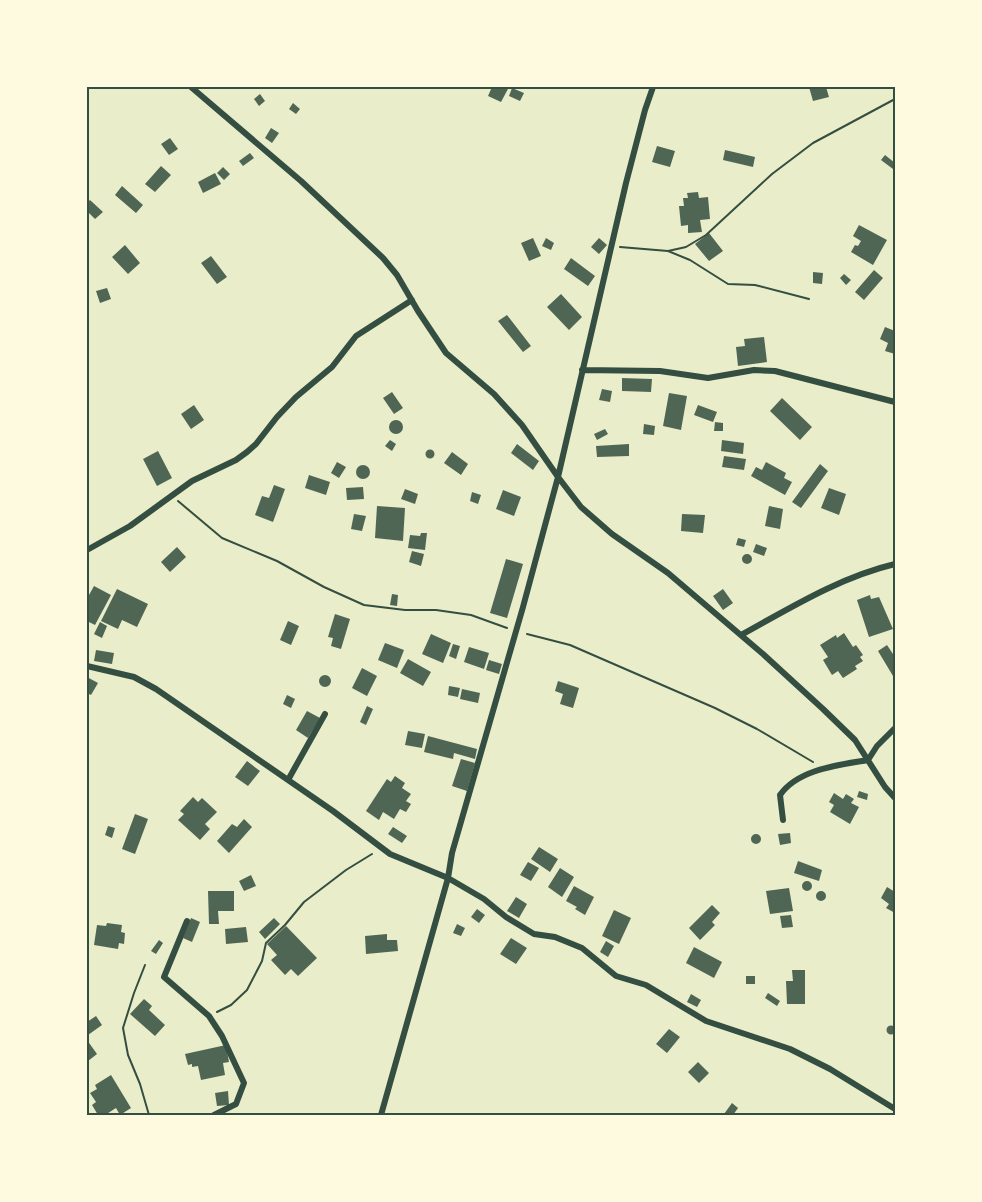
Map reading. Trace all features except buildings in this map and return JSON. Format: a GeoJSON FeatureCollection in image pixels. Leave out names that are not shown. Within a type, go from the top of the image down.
{"type":"FeatureCollection","features":[{"type":"Feature","properties":{"kind":"street"},"geometry":{"type":"LineString","coordinates":[[192,87],[368,242],[397,275],[446,353],[494,394],[522,425],[581,507],[612,534],[668,573],[823,709],[855,740],[885,787],[895,798]]}},
{"type":"Feature","properties":{"kind":"street"},"geometry":{"type":"LineString","coordinates":[[381,1115],[558,477],[611,246],[645,110],[653,87]]}},
{"type":"Feature","properties":{"kind":"street"},"geometry":{"type":"LineString","coordinates":[[87,550],[130,526],[192,481],[236,460],[247,452],[296,397],[332,367],[356,336],[412,300]]}},
{"type":"Feature","properties":{"kind":"street"},"geometry":{"type":"LineString","coordinates":[[582,370],[660,371],[708,378],[754,370],[775,371],[895,402]]}},
{"type":"Feature","properties":{"kind":"street"},"geometry":{"type":"LineString","coordinates":[[741,635],[841,583],[874,569],[895,564]]}},
{"type":"Feature","properties":{"kind":"street"},"geometry":{"type":"LineString","coordinates":[[87,666],[134,677],[156,689],[333,810],[390,854],[448,878],[534,934],[555,937],[582,948],[616,976],[646,985],[706,1021],[790,1049],[830,1069],[895,1109]]}},
{"type":"Feature","properties":{"kind":"street"},"geometry":{"type":"LineString","coordinates":[[288,780],[325,714]]}},
{"type":"Feature","properties":{"kind":"street"},"geometry":{"type":"LineString","coordinates":[[783,820],[780,795],[788,784],[825,768],[868,760],[877,746],[895,728]]}},
{"type":"Feature","properties":{"kind":"street"},"geometry":{"type":"LineString","coordinates":[[187,921],[164,977],[209,1016],[222,1036],[244,1083],[236,1104],[214,1115]]}},
{"type":"Feature","properties":{"kind":"path"},"geometry":{"type":"LineString","coordinates":[[611,246],[668,251],[686,248],[706,235],[771,174],[813,143],[895,99]]}},
{"type":"Feature","properties":{"kind":"path"},"geometry":{"type":"LineString","coordinates":[[668,251],[690,260],[728,284],[755,285],[809,299]]}},
{"type":"Feature","properties":{"kind":"path"},"geometry":{"type":"LineString","coordinates":[[172,495],[222,538],[277,561],[324,587],[364,605],[471,615],[516,632],[570,645],[715,708],[758,729],[798,755],[825,768]]}},
{"type":"Feature","properties":{"kind":"path"},"geometry":{"type":"LineString","coordinates":[[209,1016],[231,1005],[246,990],[262,961],[266,943],[304,902],[346,870],[382,847]]}},
{"type":"Feature","properties":{"kind":"path"},"geometry":{"type":"LineString","coordinates":[[145,965],[123,1028],[128,1055],[149,1115]]}}]}
